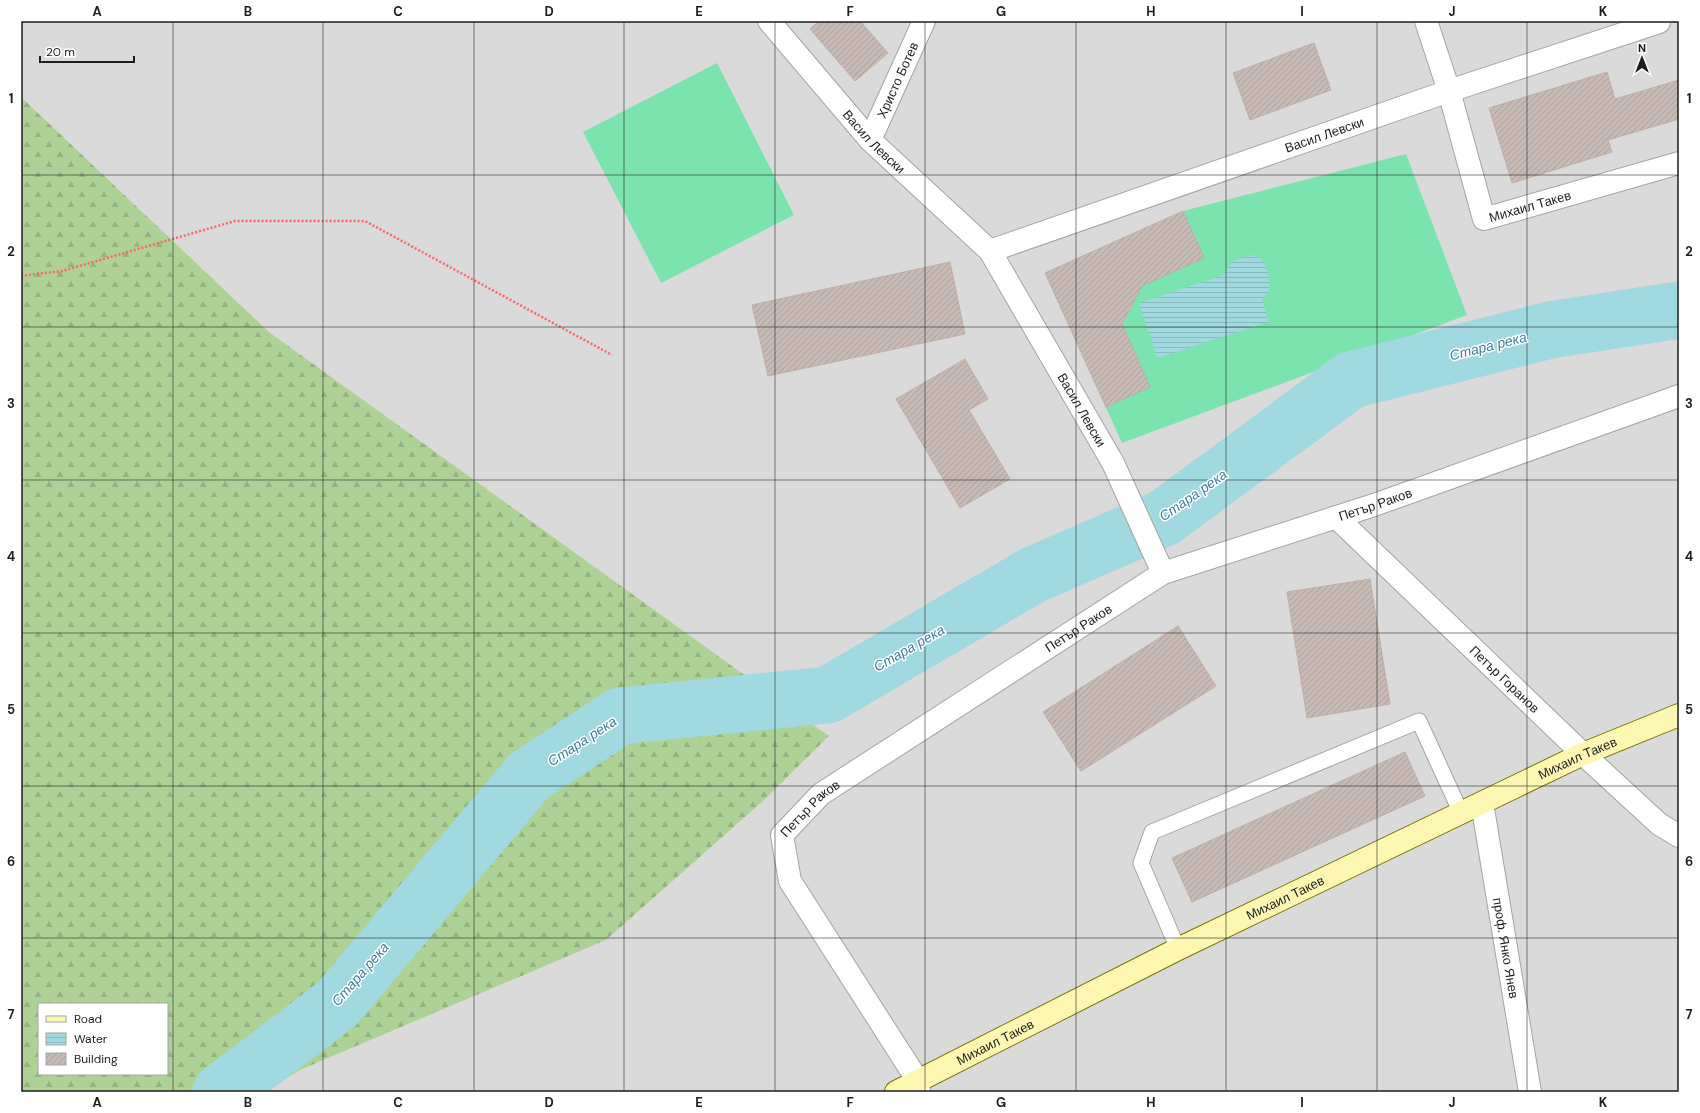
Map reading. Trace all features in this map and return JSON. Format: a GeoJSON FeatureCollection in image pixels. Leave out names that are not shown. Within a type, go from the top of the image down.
{"type":"FeatureCollection","features":[{"type":"Feature","properties":{"kind":"main road","name":"Михаил Такев"},"geometry":{"type":"LineString","coordinates":[[896,1092],[918,1086],[1178,949],[1584,754],[1679,715]]}},
{"type":"Feature","properties":{"kind":"street","name":"Васил Левски"},"geometry":{"type":"LineString","coordinates":[[769,21],[870,140],[990,251],[1113,463],[1163,573]]}},
{"type":"Feature","properties":{"kind":"street","name":"Христо Ботев"},"geometry":{"type":"LineString","coordinates":[[870,140],[924,21]]}},
{"type":"Feature","properties":{"kind":"street"},"geometry":{"type":"LineString","coordinates":[[1426,21],[1449,91]]}},
{"type":"Feature","properties":{"kind":"street","name":"Васил Левски"},"geometry":{"type":"LineString","coordinates":[[990,251],[1449,91],[1659,22]]}},
{"type":"Feature","properties":{"kind":"street","name":"Михаил Такев"},"geometry":{"type":"LineString","coordinates":[[1449,91],[1484,219],[1679,163]]}},
{"type":"Feature","properties":{"kind":"street","name":"Петър Раков"},"geometry":{"type":"LineString","coordinates":[[918,1086],[790,881],[782,835],[821,794],[1163,573],[1336,517],[1679,396]]}},
{"type":"Feature","properties":{"kind":"street","name":"Петър Горанов"},"geometry":{"type":"LineString","coordinates":[[1336,517],[1659,824],[1679,836]]}},
{"type":"Feature","properties":{"kind":"street","name":"проф. Янко Янев"},"geometry":{"type":"LineString","coordinates":[[1482,803],[1530,1092]]}},
{"type":"Feature","properties":{"kind":"lane"},"geometry":{"type":"LineString","coordinates":[[1178,949],[1141,863],[1152,832],[1419,721],[1462,813]]}},
{"type":"Feature","properties":{"kind":"path"},"geometry":{"type":"LineString","coordinates":[[21,276],[62,271],[235,221],[365,221],[612,355]]}},
{"type":"Feature","properties":{"kind":"shaded area"},"geometry":{"type":"Polygon","coordinates":[[[21,21],[1679,21],[1679,1092],[264,1092],[300,1070],[606,940],[762,802],[829,736],[269,332],[21,97],[21,21]]]}},
{"type":"Feature","properties":{"kind":"green space"},"geometry":{"type":"Polygon","coordinates":[[[717,63],[794,215],[661,283],[583,132],[717,63]]]}},
{"type":"Feature","properties":{"kind":"green space"},"geometry":{"type":"Polygon","coordinates":[[[21,97],[269,332],[829,736],[762,802],[606,940],[300,1070],[264,1092],[21,1092],[21,97]]]}},
{"type":"Feature","properties":{"kind":"green space"},"geometry":{"type":"Polygon","coordinates":[[[1406,154],[1467,315],[1122,443],[1045,273],[1183,211],[1406,154]]]}},
{"type":"Feature","properties":{"kind":"water"},"geometry":{"type":"Polygon","coordinates":[[[1255,255],[1265,263],[1269,277],[1269,291],[1262,300],[1269,322],[1157,358],[1139,303],[1224,275],[1232,262],[1244,257],[1255,255]]]}},
{"type":"Feature","properties":{"kind":"building"},"geometry":{"type":"Polygon","coordinates":[[[819,21],[860,21],[888,53],[855,81],[810,29],[819,21]]]}},
{"type":"Feature","properties":{"kind":"building"},"geometry":{"type":"Polygon","coordinates":[[[1314,43],[1331,90],[1250,120],[1233,73],[1314,43]]]}},
{"type":"Feature","properties":{"kind":"building"},"geometry":{"type":"Polygon","coordinates":[[[1607,72],[1615,99],[1679,80],[1679,119],[1608,140],[1612,152],[1512,183],[1489,108],[1607,72]]]}},
{"type":"Feature","properties":{"kind":"building"},"geometry":{"type":"Polygon","coordinates":[[[1183,211],[1204,258],[1142,286],[1122,324],[1150,387],[1106,407],[1045,273],[1183,211]]]}},
{"type":"Feature","properties":{"kind":"building"},"geometry":{"type":"Polygon","coordinates":[[[950,262],[965,334],[768,376],[752,305],[950,262]]]}},
{"type":"Feature","properties":{"kind":"building"},"geometry":{"type":"Polygon","coordinates":[[[965,359],[988,399],[969,410],[1010,479],[960,508],[896,399],[965,359]]]}},
{"type":"Feature","properties":{"kind":"building"},"geometry":{"type":"Polygon","coordinates":[[[1370,579],[1390,704],[1307,718],[1287,592],[1370,579]]]}},
{"type":"Feature","properties":{"kind":"building"},"geometry":{"type":"Polygon","coordinates":[[[1178,626],[1216,686],[1081,771],[1043,712],[1178,626]]]}},
{"type":"Feature","properties":{"kind":"building"},"geometry":{"type":"Polygon","coordinates":[[[1405,752],[1425,796],[1192,902],[1172,858],[1405,752]]]}},
{"type":"Feature","properties":{"kind":"waterway","name":"Стара река"},"geometry":{"type":"LineString","coordinates":[[221,1092],[337,1004],[529,776],[620,716],[828,695],[1033,575],[1164,518],[1351,380],[1550,330],[1679,310]]}}]}
